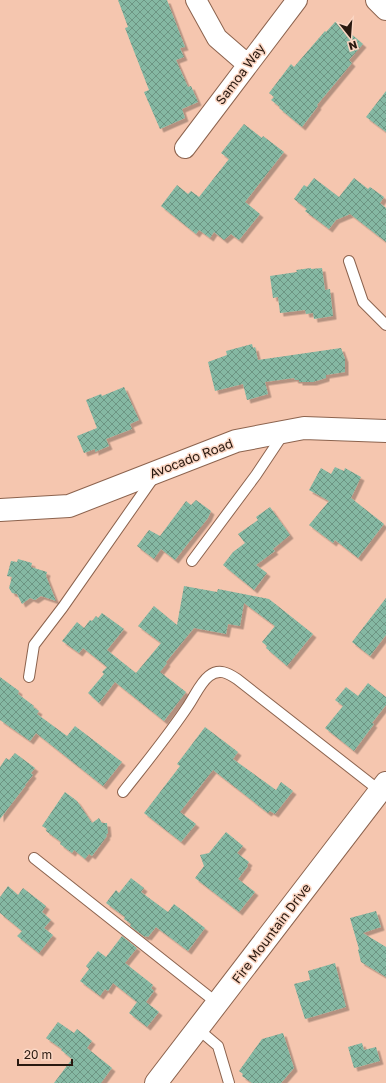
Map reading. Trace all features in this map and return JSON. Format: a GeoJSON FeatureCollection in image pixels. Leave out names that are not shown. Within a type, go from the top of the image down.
{"type":"FeatureCollection","features":[{"type":"Feature","properties":{"kind":"street"},"geometry":{"type":"LineString","coordinates":[[196,0],[217,38],[248,64]]}},
{"type":"Feature","properties":{"kind":"street","name":"Samoa Way"},"geometry":{"type":"LineString","coordinates":[[185,148],[296,0]]}},
{"type":"Feature","properties":{"kind":"street"},"geometry":{"type":"LineString","coordinates":[[377,0],[386,9]]}},
{"type":"Feature","properties":{"kind":"street","name":"Avocado Road"},"geometry":{"type":"LineString","coordinates":[[0,510],[69,506],[236,440],[304,428],[386,431]]}},
{"type":"Feature","properties":{"kind":"street","name":"Fire Mountain Drive"},"geometry":{"type":"LineString","coordinates":[[156,1083],[383,787]]}},
{"type":"Feature","properties":{"kind":"lane"},"geometry":{"type":"LineString","coordinates":[[349,261],[363,302],[386,325]]}},
{"type":"Feature","properties":{"kind":"lane"},"geometry":{"type":"LineString","coordinates":[[192,561],[286,432]]}},
{"type":"Feature","properties":{"kind":"lane"},"geometry":{"type":"LineString","coordinates":[[30,677],[34,645],[72,594],[158,471]]}},
{"type":"Feature","properties":{"kind":"lane"},"geometry":{"type":"LineString","coordinates":[[123,792],[189,706],[201,685],[209,676],[223,671],[237,679],[383,787]]}},
{"type":"Feature","properties":{"kind":"lane"},"geometry":{"type":"LineString","coordinates":[[34,858],[217,1003]]}},
{"type":"Feature","properties":{"kind":"lane"},"geometry":{"type":"LineString","coordinates":[[198,1029],[218,1046],[229,1083]]}},
{"type":"Feature","properties":{"kind":"building"},"geometry":{"type":"Polygon","coordinates":[[[118,0],[167,0],[185,47],[180,48],[184,57],[176,60],[188,87],[191,86],[198,102],[182,109],[185,118],[160,129],[144,92],[149,90],[125,28],[128,27],[118,0]]]}},
{"type":"Feature","properties":{"kind":"building"},"geometry":{"type":"Polygon","coordinates":[[[336,21],[363,44],[349,60],[352,63],[317,105],[318,106],[302,127],[271,100],[274,97],[269,93],[291,64],[294,67],[325,31],[326,32],[336,21]]]}},
{"type":"Feature","properties":{"kind":"building"},"geometry":{"type":"Polygon","coordinates":[[[386,91],[386,132],[366,117],[386,91]]]}},
{"type":"Feature","properties":{"kind":"building"},"geometry":{"type":"Polygon","coordinates":[[[244,124],[284,152],[245,202],[260,214],[239,240],[231,234],[224,240],[214,232],[210,238],[199,230],[196,234],[161,206],[177,185],[188,194],[191,191],[199,197],[229,159],[221,153],[244,124]]]}},
{"type":"Feature","properties":{"kind":"building"},"geometry":{"type":"Polygon","coordinates":[[[314,178],[339,197],[354,178],[368,189],[370,187],[384,197],[380,203],[386,208],[386,242],[350,214],[336,220],[329,229],[305,211],[307,209],[294,199],[304,185],[307,187],[314,178]]]}},
{"type":"Feature","properties":{"kind":"building"},"geometry":{"type":"Polygon","coordinates":[[[322,268],[325,290],[330,289],[333,316],[314,319],[313,313],[306,314],[305,310],[280,313],[278,297],[273,298],[270,276],[297,272],[296,270],[322,268]]]}},
{"type":"Feature","properties":{"kind":"building"},"geometry":{"type":"Polygon","coordinates":[[[252,344],[253,348],[255,347],[258,360],[341,348],[345,359],[345,372],[326,375],[326,378],[313,382],[299,382],[299,380],[295,380],[294,378],[265,382],[268,394],[247,400],[243,384],[215,391],[208,362],[227,355],[226,351],[252,344]]]}},
{"type":"Feature","properties":{"kind":"building"},"geometry":{"type":"Polygon","coordinates":[[[124,387],[139,420],[130,424],[132,429],[106,439],[109,446],[95,452],[95,449],[84,453],[77,436],[97,428],[86,400],[101,394],[102,396],[124,387]]]}},
{"type":"Feature","properties":{"kind":"building"},"geometry":{"type":"Polygon","coordinates":[[[335,467],[344,471],[345,468],[361,477],[351,498],[384,524],[358,558],[335,540],[333,543],[309,525],[329,501],[309,490],[321,468],[331,474],[335,467]]]}},
{"type":"Feature","properties":{"kind":"building"},"geometry":{"type":"Polygon","coordinates":[[[196,500],[211,511],[208,518],[175,560],[161,549],[154,559],[137,546],[149,530],[160,536],[186,501],[191,505],[196,500]]]}},
{"type":"Feature","properties":{"kind":"building"},"geometry":{"type":"Polygon","coordinates":[[[270,507],[290,535],[273,549],[275,551],[256,565],[267,573],[254,590],[223,565],[233,552],[245,543],[238,534],[258,520],[256,517],[270,507]]]}},
{"type":"Feature","properties":{"kind":"building"},"geometry":{"type":"Polygon","coordinates":[[[18,559],[32,563],[31,567],[47,572],[46,576],[56,601],[41,596],[35,600],[30,598],[22,604],[17,594],[12,593],[9,588],[12,577],[7,576],[11,561],[17,562],[18,559]]]}},
{"type":"Feature","properties":{"kind":"building"},"geometry":{"type":"Polygon","coordinates":[[[184,586],[217,592],[218,589],[269,599],[313,634],[287,666],[266,648],[267,646],[262,642],[275,626],[244,603],[240,626],[228,624],[226,634],[194,628],[166,662],[167,663],[160,672],[186,692],[164,721],[115,682],[99,703],[88,693],[104,674],[102,672],[107,667],[83,648],[79,653],[62,641],[77,622],[84,628],[90,620],[92,621],[96,616],[98,618],[102,613],[124,629],[107,650],[136,673],[161,643],[138,626],[154,606],[177,625],[184,586]]]}},
{"type":"Feature","properties":{"kind":"building"},"geometry":{"type":"Polygon","coordinates":[[[386,598],[386,635],[370,656],[352,642],[386,598]]]}},
{"type":"Feature","properties":{"kind":"building"},"geometry":{"type":"Polygon","coordinates":[[[0,677],[19,691],[18,694],[39,711],[37,714],[67,736],[75,726],[122,762],[103,786],[36,733],[30,741],[0,720],[0,677]]]}},
{"type":"Feature","properties":{"kind":"building"},"geometry":{"type":"Polygon","coordinates":[[[368,683],[386,697],[386,705],[372,723],[374,724],[354,751],[325,728],[343,706],[335,700],[346,687],[358,696],[368,683]]]}},
{"type":"Feature","properties":{"kind":"building"},"geometry":{"type":"Polygon","coordinates":[[[205,727],[238,752],[233,759],[276,790],[281,782],[293,791],[275,814],[270,811],[268,813],[213,770],[180,812],[196,824],[181,842],[144,813],[180,766],[177,764],[205,727]]]}},
{"type":"Feature","properties":{"kind":"building"},"geometry":{"type":"Polygon","coordinates":[[[15,753],[35,768],[31,773],[33,775],[0,819],[0,767],[6,758],[9,760],[15,753]]]}},
{"type":"Feature","properties":{"kind":"building"},"geometry":{"type":"Polygon","coordinates":[[[65,792],[77,801],[92,823],[99,818],[102,823],[107,823],[107,836],[92,856],[89,854],[85,859],[74,850],[72,853],[60,844],[61,842],[46,831],[47,829],[42,826],[65,792]]]}},
{"type":"Feature","properties":{"kind":"building"},"geometry":{"type":"Polygon","coordinates":[[[226,832],[243,846],[237,853],[249,862],[247,865],[248,866],[238,879],[255,892],[239,912],[195,878],[204,866],[200,855],[209,853],[226,832]]]}},
{"type":"Feature","properties":{"kind":"building"},"geometry":{"type":"Polygon","coordinates":[[[131,878],[144,888],[141,892],[168,912],[174,904],[205,928],[188,951],[156,927],[148,937],[145,937],[130,926],[131,924],[124,919],[125,917],[106,903],[116,890],[119,893],[131,878]]]}},
{"type":"Feature","properties":{"kind":"building"},"geometry":{"type":"Polygon","coordinates":[[[8,886],[18,895],[23,888],[46,906],[42,912],[51,920],[44,928],[53,935],[39,953],[17,936],[22,931],[0,913],[0,897],[8,886]]]}},
{"type":"Feature","properties":{"kind":"building"},"geometry":{"type":"Polygon","coordinates":[[[376,911],[381,927],[363,933],[386,947],[386,977],[361,962],[359,949],[350,918],[376,911]]]}},
{"type":"Feature","properties":{"kind":"building"},"geometry":{"type":"Polygon","coordinates":[[[122,936],[137,948],[125,963],[153,985],[151,988],[154,991],[146,1002],[159,1012],[147,1027],[129,1013],[137,1002],[113,983],[108,991],[105,989],[100,996],[80,981],[89,969],[86,966],[98,951],[106,957],[122,936]]]}},
{"type":"Feature","properties":{"kind":"building"},"geometry":{"type":"Polygon","coordinates":[[[335,963],[346,1007],[305,1019],[294,984],[310,980],[308,971],[335,963]]]}},
{"type":"Feature","properties":{"kind":"building"},"geometry":{"type":"Polygon","coordinates":[[[58,1022],[74,1033],[77,1029],[92,1041],[87,1048],[112,1068],[101,1083],[54,1083],[72,1059],[61,1050],[62,1049],[46,1038],[58,1022]]]}},
{"type":"Feature","properties":{"kind":"building"},"geometry":{"type":"Polygon","coordinates":[[[283,1033],[294,1068],[281,1083],[252,1083],[242,1076],[243,1074],[239,1071],[262,1039],[283,1033]]]}},
{"type":"Feature","properties":{"kind":"building"},"geometry":{"type":"Polygon","coordinates":[[[362,1043],[364,1050],[376,1047],[380,1061],[354,1068],[348,1047],[362,1043]]]}}]}
